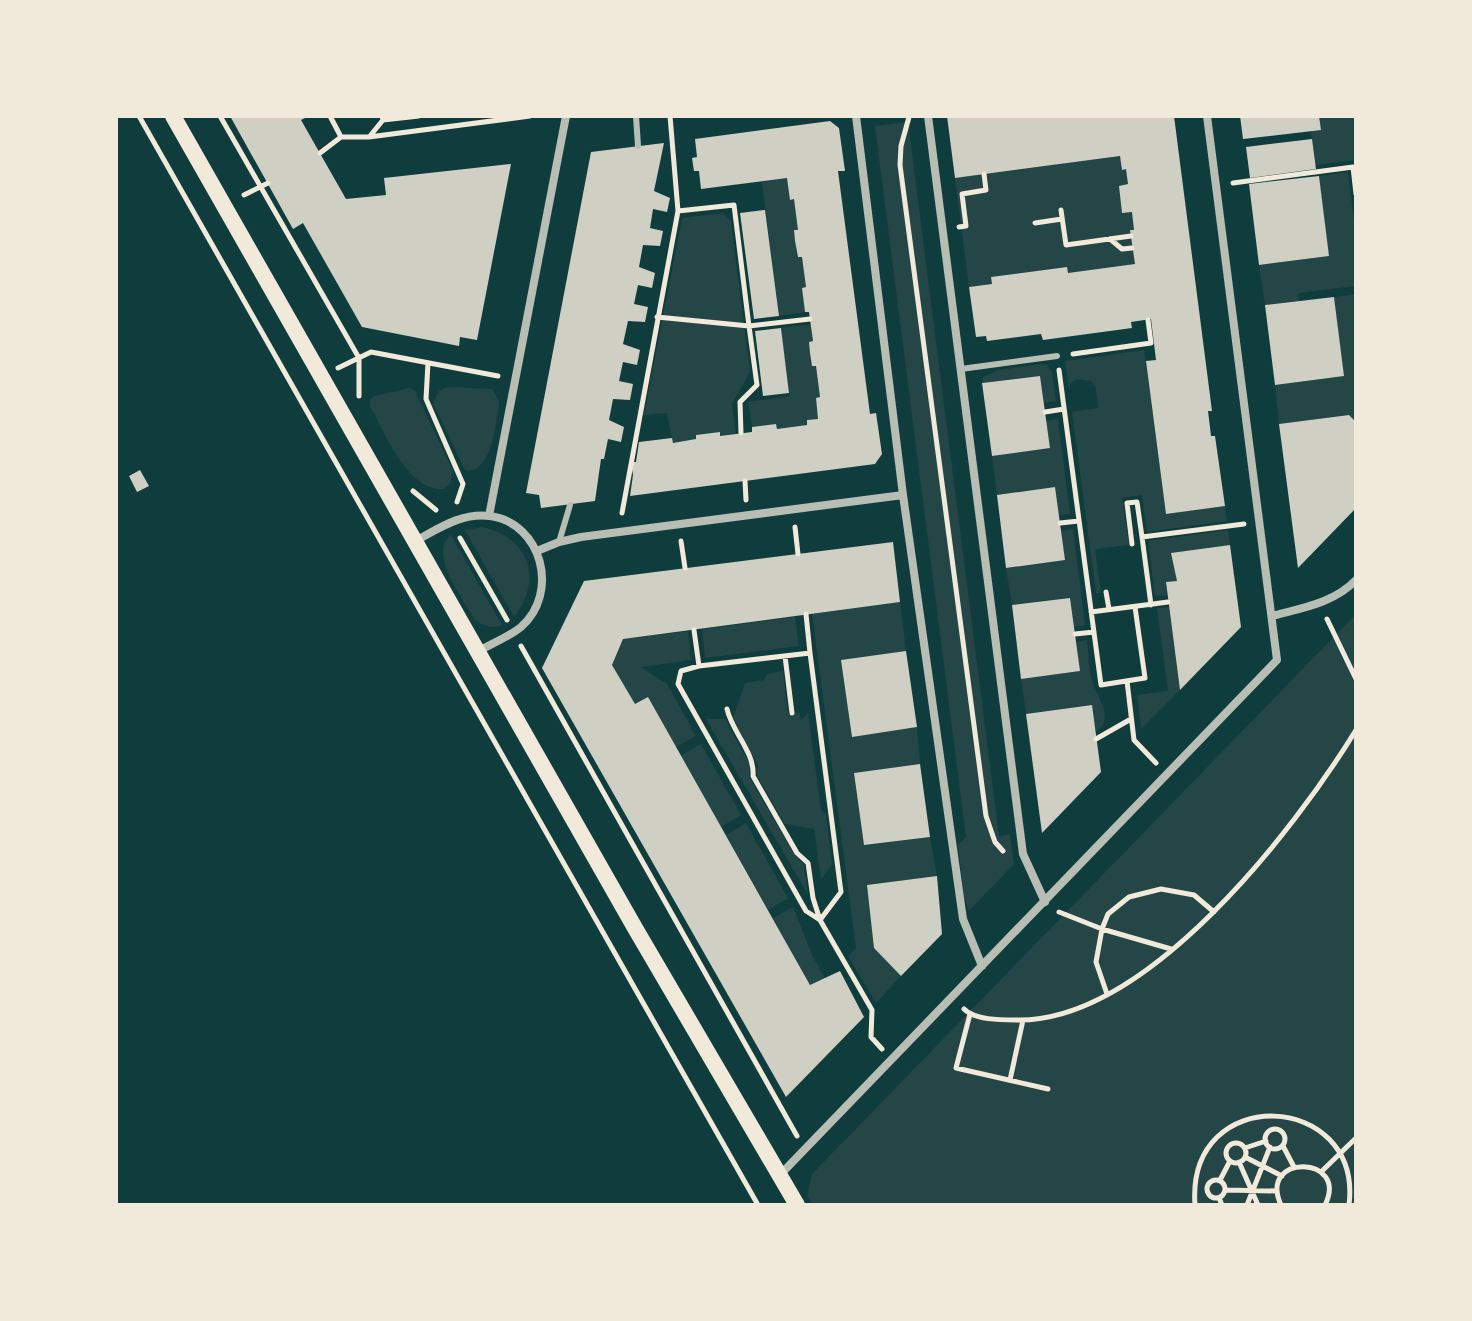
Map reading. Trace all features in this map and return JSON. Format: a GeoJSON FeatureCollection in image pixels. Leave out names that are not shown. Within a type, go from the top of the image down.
{"type":"FeatureCollection","features":[{"type":"Feature","properties":{"kind":"main road"},"geometry":{"type":"LineString","coordinates":[[173,116],[778,1177],[797,1205]]}},
{"type":"Feature","properties":{"kind":"street"},"geometry":{"type":"LineString","coordinates":[[489,516],[566,116]]}},
{"type":"Feature","properties":{"kind":"street"},"geometry":{"type":"LineString","coordinates":[[856,116],[903,495],[963,919],[982,966]]}},
{"type":"Feature","properties":{"kind":"street"},"geometry":{"type":"LineString","coordinates":[[928,116],[1023,854],[1045,902]]}},
{"type":"Feature","properties":{"kind":"street"},"geometry":{"type":"LineString","coordinates":[[778,1177],[1277,660],[1207,116]]}},
{"type":"Feature","properties":{"kind":"street"},"geometry":{"type":"LineString","coordinates":[[537,551],[559,542],[619,532],[903,495]]}},
{"type":"Feature","properties":{"kind":"street"},"geometry":{"type":"LineString","coordinates":[[415,542],[451,522],[466,517],[489,516],[505,520],[523,533],[537,551],[542,566],[540,596],[530,616],[513,631],[478,651]]}},
{"type":"Feature","properties":{"kind":"street"},"geometry":{"type":"LineString","coordinates":[[1272,616],[1319,604],[1356,580]]}},
{"type":"Feature","properties":{"kind":"lane"},"geometry":{"type":"LineString","coordinates":[[636,116],[638,146]]}},
{"type":"Feature","properties":{"kind":"lane"},"geometry":{"type":"LineString","coordinates":[[961,369],[1057,356]]}},
{"type":"Feature","properties":{"kind":"lane"},"geometry":{"type":"LineString","coordinates":[[559,542],[570,505]]}},
{"type":"Feature","properties":{"kind":"path"},"geometry":{"type":"LineString","coordinates":[[139,116],[758,1205]]}},
{"type":"Feature","properties":{"kind":"path"},"geometry":{"type":"LineString","coordinates":[[220,116],[359,358],[359,398]]}},
{"type":"Feature","properties":{"kind":"path"},"geometry":{"type":"LineString","coordinates":[[330,116],[341,137]]}},
{"type":"Feature","properties":{"kind":"path"},"geometry":{"type":"LineString","coordinates":[[369,137],[383,118],[419,116]]}},
{"type":"Feature","properties":{"kind":"path"},"geometry":{"type":"LineString","coordinates":[[320,153],[341,137],[369,137],[530,116]]}},
{"type":"Feature","properties":{"kind":"path"},"geometry":{"type":"LineString","coordinates":[[619,532],[678,211],[670,116]]}},
{"type":"Feature","properties":{"kind":"path"},"geometry":{"type":"LineString","coordinates":[[908,122],[901,146],[900,165],[979,769],[986,816],[995,842],[1004,853]]}},
{"type":"Feature","properties":{"kind":"path"},"geometry":{"type":"LineString","coordinates":[[1216,186],[1353,167],[1356,194]]}},
{"type":"Feature","properties":{"kind":"path"},"geometry":{"type":"LineString","coordinates":[[962,226],[966,226],[962,194],[986,190],[984,174]]}},
{"type":"Feature","properties":{"kind":"path"},"geometry":{"type":"LineString","coordinates":[[678,211],[734,205],[757,385],[740,402],[741,433]]}},
{"type":"Feature","properties":{"kind":"path"},"geometry":{"type":"LineString","coordinates":[[1061,210],[1066,245],[1131,236]]}},
{"type":"Feature","properties":{"kind":"path"},"geometry":{"type":"LineString","coordinates":[[1035,223],[1062,219]]}},
{"type":"Feature","properties":{"kind":"path"},"geometry":{"type":"LineString","coordinates":[[1110,239],[1122,249],[1132,248]]}},
{"type":"Feature","properties":{"kind":"path"},"geometry":{"type":"LineString","coordinates":[[657,317],[749,326],[810,319]]}},
{"type":"Feature","properties":{"kind":"path"},"geometry":{"type":"LineString","coordinates":[[1135,607],[1145,678],[1101,685],[1057,356],[1151,343],[1148,320]]}},
{"type":"Feature","properties":{"kind":"path"},"geometry":{"type":"LineString","coordinates":[[322,377],[371,352],[515,379]]}},
{"type":"Feature","properties":{"kind":"path"},"geometry":{"type":"LineString","coordinates":[[428,363],[426,399],[463,484],[451,522]]}},
{"type":"Feature","properties":{"kind":"path"},"geometry":{"type":"LineString","coordinates":[[1045,412],[1064,409]]}},
{"type":"Feature","properties":{"kind":"path"},"geometry":{"type":"LineString","coordinates":[[407,486],[451,522],[805,1151]]}},
{"type":"Feature","properties":{"kind":"path"},"geometry":{"type":"LineString","coordinates":[[1132,544],[1127,503],[1137,502],[1151,605]]}},
{"type":"Feature","properties":{"kind":"path"},"geometry":{"type":"LineString","coordinates":[[793,509],[798,554]]}},
{"type":"Feature","properties":{"kind":"path"},"geometry":{"type":"LineString","coordinates":[[1060,523],[1079,521]]}},
{"type":"Feature","properties":{"kind":"path"},"geometry":{"type":"LineString","coordinates":[[1142,537],[1259,522]]}},
{"type":"Feature","properties":{"kind":"path"},"geometry":{"type":"LineString","coordinates":[[678,524],[685,568]]}},
{"type":"Feature","properties":{"kind":"path"},"geometry":{"type":"LineString","coordinates":[[1106,592],[1109,609]]}},
{"type":"Feature","properties":{"kind":"path"},"geometry":{"type":"LineString","coordinates":[[1091,612],[1168,602]]}},
{"type":"Feature","properties":{"kind":"path"},"geometry":{"type":"LineString","coordinates":[[1319,604],[1356,679]]}},
{"type":"Feature","properties":{"kind":"path"},"geometry":{"type":"LineString","coordinates":[[806,614],[841,892],[820,920]]}},
{"type":"Feature","properties":{"kind":"path"},"geometry":{"type":"LineString","coordinates":[[694,630],[699,666]]}},
{"type":"Feature","properties":{"kind":"path"},"geometry":{"type":"LineString","coordinates":[[1075,634],[1094,632]]}},
{"type":"Feature","properties":{"kind":"path"},"geometry":{"type":"LineString","coordinates":[[810,653],[699,666],[681,671],[678,684],[806,911],[820,920]]}},
{"type":"Feature","properties":{"kind":"path"},"geometry":{"type":"LineString","coordinates":[[785,656],[792,713]]}},
{"type":"Feature","properties":{"kind":"path"},"geometry":{"type":"LineString","coordinates":[[1127,681],[1134,740],[1168,775]]}},
{"type":"Feature","properties":{"kind":"path"},"geometry":{"type":"LineString","coordinates":[[727,709],[754,765],[753,776],[797,853],[808,863],[820,920],[872,1010],[871,1037],[893,1060]]}},
{"type":"Feature","properties":{"kind":"path"},"geometry":{"type":"LineString","coordinates":[[1096,739],[1131,719]]}},
{"type":"Feature","properties":{"kind":"path"},"geometry":{"type":"LineString","coordinates":[[952,997],[970,1014],[1023,1020],[1066,1011],[1121,987],[1172,949],[1246,878],[1306,804],[1356,730]]}},
{"type":"Feature","properties":{"kind":"path"},"geometry":{"type":"LineString","coordinates":[[1107,994],[1096,962],[1102,929],[1108,914],[1129,897],[1161,889],[1194,895],[1214,912]]}},
{"type":"Feature","properties":{"kind":"path"},"geometry":{"type":"LineString","coordinates":[[1045,902],[1064,916],[1172,949]]}},
{"type":"Feature","properties":{"kind":"path"},"geometry":{"type":"LineString","coordinates":[[970,1014],[956,1068],[1048,1089]]}},
{"type":"Feature","properties":{"kind":"path"},"geometry":{"type":"LineString","coordinates":[[1010,1080],[1023,1020]]}},
{"type":"Feature","properties":{"kind":"path"},"geometry":{"type":"LineString","coordinates":[[1277,1130],[1278,1115]]}},
{"type":"Feature","properties":{"kind":"path"},"geometry":{"type":"LineString","coordinates":[[1195,1205],[1193,1186],[1202,1158],[1218,1135],[1246,1119],[1278,1115],[1313,1127],[1340,1154],[1349,1181],[1349,1205]]}},
{"type":"Feature","properties":{"kind":"path"},"geometry":{"type":"LineString","coordinates":[[1277,1130],[1268,1133],[1266,1141],[1270,1147],[1278,1149],[1283,1146]]}},
{"type":"Feature","properties":{"kind":"path"},"geometry":{"type":"LineString","coordinates":[[1277,1130],[1284,1135],[1283,1146],[1294,1167]]}},
{"type":"Feature","properties":{"kind":"path"},"geometry":{"type":"LineString","coordinates":[[1218,1135],[1229,1146]]}},
{"type":"Feature","properties":{"kind":"path"},"geometry":{"type":"LineString","coordinates":[[1321,1172],[1356,1138]]}},
{"type":"Feature","properties":{"kind":"path"},"geometry":{"type":"LineString","coordinates":[[1245,1148],[1266,1141]]}},
{"type":"Feature","properties":{"kind":"path"},"geometry":{"type":"LineString","coordinates":[[1230,1161],[1226,1154],[1229,1146],[1237,1143],[1245,1148]]}},
{"type":"Feature","properties":{"kind":"path"},"geometry":{"type":"LineString","coordinates":[[1247,1205],[1270,1147]]}},
{"type":"Feature","properties":{"kind":"path"},"geometry":{"type":"LineString","coordinates":[[1245,1148],[1245,1157]]}},
{"type":"Feature","properties":{"kind":"path"},"geometry":{"type":"LineString","coordinates":[[1230,1161],[1239,1162],[1245,1157]]}},
{"type":"Feature","properties":{"kind":"path"},"geometry":{"type":"LineString","coordinates":[[1245,1157],[1282,1176]]}},
{"type":"Feature","properties":{"kind":"path"},"geometry":{"type":"LineString","coordinates":[[1220,1180],[1230,1161]]}},
{"type":"Feature","properties":{"kind":"path"},"geometry":{"type":"LineString","coordinates":[[1239,1162],[1258,1205]]}},
{"type":"Feature","properties":{"kind":"path"},"geometry":{"type":"LineString","coordinates":[[1280,1205],[1277,1191],[1282,1176],[1294,1167],[1308,1165],[1321,1172],[1328,1185],[1325,1205]]}},
{"type":"Feature","properties":{"kind":"path"},"geometry":{"type":"LineString","coordinates":[[1219,1198],[1210,1196],[1208,1187],[1212,1180],[1220,1180]]}},
{"type":"Feature","properties":{"kind":"path"},"geometry":{"type":"LineString","coordinates":[[1220,1180],[1226,1190]]}},
{"type":"Feature","properties":{"kind":"path"},"geometry":{"type":"LineString","coordinates":[[1193,1186],[1208,1187]]}},
{"type":"Feature","properties":{"kind":"path"},"geometry":{"type":"LineString","coordinates":[[1219,1198],[1226,1190],[1277,1191]]}},
{"type":"Feature","properties":{"kind":"path"},"geometry":{"type":"LineString","coordinates":[[1219,1198],[1222,1205]]}},
{"type":"Feature","properties":{"kind":"shaded area"},"geometry":{"type":"Polygon","coordinates":[[[1319,116],[1356,116],[1356,160],[1315,165],[1311,131],[1321,129],[1319,116]]]}},
{"type":"Feature","properties":{"kind":"shaded area"},"geometry":{"type":"Polygon","coordinates":[[[908,122],[999,836],[1010,835],[1014,864],[969,911],[964,896],[958,845],[966,837],[875,126],[908,122]]]}},
{"type":"Feature","properties":{"kind":"shaded area"},"geometry":{"type":"Polygon","coordinates":[[[1120,156],[1128,184],[1119,186],[1122,212],[1132,212],[1134,230],[1130,231],[1135,264],[1068,273],[1066,267],[991,277],[992,284],[969,287],[955,178],[1120,156]]]}},
{"type":"Feature","properties":{"kind":"shaded area"},"geometry":{"type":"Polygon","coordinates":[[[1348,172],[1356,237],[1356,286],[1298,293],[1299,301],[1265,305],[1259,265],[1329,256],[1319,176],[1348,172]]]}},
{"type":"Feature","properties":{"kind":"shaded area"},"geometry":{"type":"Polygon","coordinates":[[[787,178],[790,199],[794,199],[798,230],[794,230],[797,257],[802,257],[805,312],[779,316],[762,182],[787,178]]]}},
{"type":"Feature","properties":{"kind":"shaded area"},"geometry":{"type":"Polygon","coordinates":[[[723,213],[731,221],[750,372],[732,404],[736,434],[720,436],[719,432],[696,435],[696,439],[673,443],[667,413],[644,415],[682,218],[723,213]]]}},
{"type":"Feature","properties":{"kind":"shaded area"},"geometry":{"type":"Polygon","coordinates":[[[1356,294],[1356,422],[1349,415],[1279,424],[1275,385],[1344,376],[1334,297],[1356,294]]]}},
{"type":"Feature","properties":{"kind":"shaded area"},"geometry":{"type":"Polygon","coordinates":[[[811,324],[813,341],[809,342],[820,397],[816,398],[818,419],[807,420],[807,425],[777,429],[776,424],[752,427],[748,402],[790,396],[781,328],[811,324]]]}},
{"type":"Feature","properties":{"kind":"shaded area"},"geometry":{"type":"Polygon","coordinates":[[[1144,350],[1166,514],[1225,506],[1227,521],[1147,532],[1142,495],[1122,498],[1129,545],[1095,549],[1101,593],[1096,593],[1072,412],[1098,408],[1096,388],[1091,381],[1077,379],[1070,384],[1069,390],[1065,361],[1144,350]]]}},
{"type":"Feature","properties":{"kind":"shaded area"},"geometry":{"type":"Polygon","coordinates":[[[1047,365],[1052,372],[1056,401],[1044,403],[1040,376],[982,383],[983,377],[998,370],[1047,365]]]}},
{"type":"Feature","properties":{"kind":"shaded area"},"geometry":{"type":"Polygon","coordinates":[[[447,387],[492,389],[499,401],[487,456],[474,469],[465,470],[433,403],[439,391],[447,387]]]}},
{"type":"Feature","properties":{"kind":"shaded area"},"geometry":{"type":"Polygon","coordinates":[[[410,388],[415,391],[453,471],[450,483],[444,489],[419,481],[409,471],[399,459],[370,406],[374,396],[410,388]]]}},
{"type":"Feature","properties":{"kind":"shaded area"},"geometry":{"type":"Polygon","coordinates":[[[1058,419],[1070,514],[1059,515],[1055,487],[997,495],[992,456],[1050,448],[1046,421],[1058,419]]]}},
{"type":"Feature","properties":{"kind":"shaded area"},"geometry":{"type":"Polygon","coordinates":[[[483,527],[512,540],[527,562],[528,589],[514,617],[465,530],[483,527]]]}},
{"type":"Feature","properties":{"kind":"shaded area"},"geometry":{"type":"Polygon","coordinates":[[[1073,529],[1085,625],[1074,627],[1070,598],[1012,605],[1006,568],[1064,560],[1061,531],[1073,529]]]}},
{"type":"Feature","properties":{"kind":"shaded area"},"geometry":{"type":"Polygon","coordinates":[[[1228,530],[1230,545],[1172,553],[1177,581],[1166,582],[1167,595],[1155,596],[1148,541],[1228,530]]]}},
{"type":"Feature","properties":{"kind":"shaded area"},"geometry":{"type":"Polygon","coordinates":[[[451,535],[502,625],[488,626],[475,620],[456,589],[443,553],[451,535]]]}},
{"type":"Feature","properties":{"kind":"shaded area"},"geometry":{"type":"Polygon","coordinates":[[[900,602],[906,651],[841,661],[852,736],[917,727],[920,764],[854,773],[864,845],[930,837],[937,876],[868,885],[874,948],[901,976],[876,1003],[848,956],[856,948],[812,614],[900,602]]]}},
{"type":"Feature","properties":{"kind":"shaded area"},"geometry":{"type":"Polygon","coordinates":[[[1169,607],[1180,690],[1141,729],[1137,695],[1168,691],[1157,608],[1169,607]]]}},
{"type":"Feature","properties":{"kind":"shaded area"},"geometry":{"type":"Polygon","coordinates":[[[1356,614],[1356,1205],[814,1205],[807,1196],[812,1174],[1356,614]]]}},
{"type":"Feature","properties":{"kind":"shaded area"},"geometry":{"type":"Polygon","coordinates":[[[795,617],[799,646],[705,658],[702,629],[795,617]]]}},
{"type":"Feature","properties":{"kind":"shaded area"},"geometry":{"type":"Polygon","coordinates":[[[688,631],[691,660],[641,667],[667,684],[696,736],[676,747],[648,698],[635,704],[612,665],[623,639],[688,631]]]}},
{"type":"Feature","properties":{"kind":"shaded area"},"geometry":{"type":"Polygon","coordinates":[[[1087,640],[1091,675],[1105,716],[1101,727],[1096,732],[1091,705],[1026,714],[1021,679],[1079,671],[1076,642],[1087,640]]]}},
{"type":"Feature","properties":{"kind":"shaded area"},"geometry":{"type":"Polygon","coordinates":[[[783,671],[788,714],[799,713],[801,720],[808,713],[832,865],[821,879],[814,829],[785,824],[757,776],[758,765],[733,718],[745,683],[764,680],[767,674],[783,671]]]}},
{"type":"Feature","properties":{"kind":"shaded area"},"geometry":{"type":"Polygon","coordinates":[[[706,719],[725,719],[750,765],[749,777],[796,857],[804,865],[808,895],[706,719]]]}},
{"type":"Feature","properties":{"kind":"shaded area"},"geometry":{"type":"Polygon","coordinates":[[[701,744],[741,815],[721,827],[681,755],[701,744]]]}},
{"type":"Feature","properties":{"kind":"shaded area"},"geometry":{"type":"Polygon","coordinates":[[[746,823],[788,898],[768,910],[726,835],[746,823]]]}},
{"type":"Feature","properties":{"kind":"shaded area"},"geometry":{"type":"Polygon","coordinates":[[[793,907],[812,955],[825,978],[810,985],[773,918],[793,907]]]}},
{"type":"Feature","properties":{"kind":"building"},"geometry":{"type":"Polygon","coordinates":[[[230,116],[309,116],[301,120],[346,199],[386,195],[384,178],[511,164],[477,340],[460,337],[459,346],[362,327],[303,223],[293,229],[230,116]]]}},
{"type":"Feature","properties":{"kind":"building"},"geometry":{"type":"Polygon","coordinates":[[[947,116],[1174,116],[1212,411],[1208,411],[1211,436],[1215,436],[1225,506],[1166,514],[1146,361],[1156,360],[1151,319],[1131,322],[1132,328],[1043,340],[1041,334],[987,341],[986,336],[976,337],[969,287],[992,284],[991,277],[1067,267],[1068,273],[1135,264],[1130,230],[1134,230],[1132,212],[1122,213],[1119,186],[1128,184],[1120,156],[955,178],[947,116]]]}},
{"type":"Feature","properties":{"kind":"building"},"geometry":{"type":"Polygon","coordinates":[[[1240,116],[1319,116],[1321,130],[1243,139],[1240,116]]]}},
{"type":"Feature","properties":{"kind":"building"},"geometry":{"type":"Polygon","coordinates":[[[830,121],[839,128],[845,171],[838,171],[870,414],[876,413],[882,454],[875,464],[630,496],[631,462],[636,462],[639,442],[672,438],[673,443],[696,439],[696,435],[752,432],[752,427],[776,424],[777,429],[807,425],[807,420],[818,419],[816,398],[820,397],[809,342],[813,341],[809,312],[805,312],[802,257],[798,257],[795,241],[794,230],[798,230],[794,199],[790,200],[787,178],[701,189],[699,171],[694,171],[692,158],[697,157],[695,139],[830,121]]]}},
{"type":"Feature","properties":{"kind":"building"},"geometry":{"type":"Polygon","coordinates":[[[1312,139],[1316,169],[1250,178],[1246,147],[1312,139]]]}},
{"type":"Feature","properties":{"kind":"building"},"geometry":{"type":"Polygon","coordinates":[[[664,143],[654,191],[670,198],[667,212],[653,209],[650,228],[663,231],[660,246],[643,245],[639,267],[655,273],[652,288],[638,285],[634,304],[648,307],[645,322],[628,321],[623,344],[640,350],[637,365],[623,362],[619,381],[633,384],[630,400],[613,399],[609,420],[624,427],[621,442],[608,439],[604,459],[601,459],[595,501],[541,508],[539,495],[526,493],[591,152],[664,143]]]}},
{"type":"Feature","properties":{"kind":"building"},"geometry":{"type":"Polygon","coordinates":[[[1319,176],[1329,256],[1259,265],[1249,184],[1319,176]]]}},
{"type":"Feature","properties":{"kind":"building"},"geometry":{"type":"Polygon","coordinates":[[[765,210],[779,316],[754,319],[740,213],[765,210]]]}},
{"type":"Feature","properties":{"kind":"building"},"geometry":{"type":"Polygon","coordinates":[[[1334,297],[1344,376],[1275,385],[1265,305],[1334,297]]]}},
{"type":"Feature","properties":{"kind":"building"},"geometry":{"type":"Polygon","coordinates":[[[781,328],[789,393],[763,396],[755,331],[781,328]]]}},
{"type":"Feature","properties":{"kind":"building"},"geometry":{"type":"Polygon","coordinates":[[[1040,376],[1050,448],[992,456],[982,383],[1040,376]]]}},
{"type":"Feature","properties":{"kind":"building"},"geometry":{"type":"Polygon","coordinates":[[[1349,415],[1356,422],[1356,508],[1298,568],[1279,424],[1349,415]]]}},
{"type":"Feature","properties":{"kind":"building"},"geometry":{"type":"Polygon","coordinates":[[[140,470],[149,486],[137,492],[129,476],[140,470]]]}},
{"type":"Feature","properties":{"kind":"building"},"geometry":{"type":"Polygon","coordinates":[[[1055,487],[1065,560],[1006,568],[997,495],[1055,487]]]}},
{"type":"Feature","properties":{"kind":"building"},"geometry":{"type":"Polygon","coordinates":[[[893,542],[900,602],[623,639],[612,665],[635,704],[648,697],[810,985],[840,971],[864,1017],[786,1097],[542,668],[584,581],[893,542]]]}},
{"type":"Feature","properties":{"kind":"building"},"geometry":{"type":"Polygon","coordinates":[[[1230,545],[1241,627],[1180,690],[1166,582],[1177,581],[1171,553],[1230,545]]]}},
{"type":"Feature","properties":{"kind":"building"},"geometry":{"type":"Polygon","coordinates":[[[1070,598],[1080,671],[1021,679],[1012,605],[1070,598]]]}},
{"type":"Feature","properties":{"kind":"building"},"geometry":{"type":"Polygon","coordinates":[[[906,651],[917,727],[852,737],[841,660],[906,651]]]}},
{"type":"Feature","properties":{"kind":"building"},"geometry":{"type":"Polygon","coordinates":[[[1092,705],[1101,772],[1042,833],[1026,714],[1092,705]]]}},
{"type":"Feature","properties":{"kind":"building"},"geometry":{"type":"Polygon","coordinates":[[[920,764],[930,837],[864,845],[854,773],[920,764]]]}},
{"type":"Feature","properties":{"kind":"building"},"geometry":{"type":"Polygon","coordinates":[[[937,876],[942,934],[901,976],[874,948],[867,885],[937,876]]]}}]}
